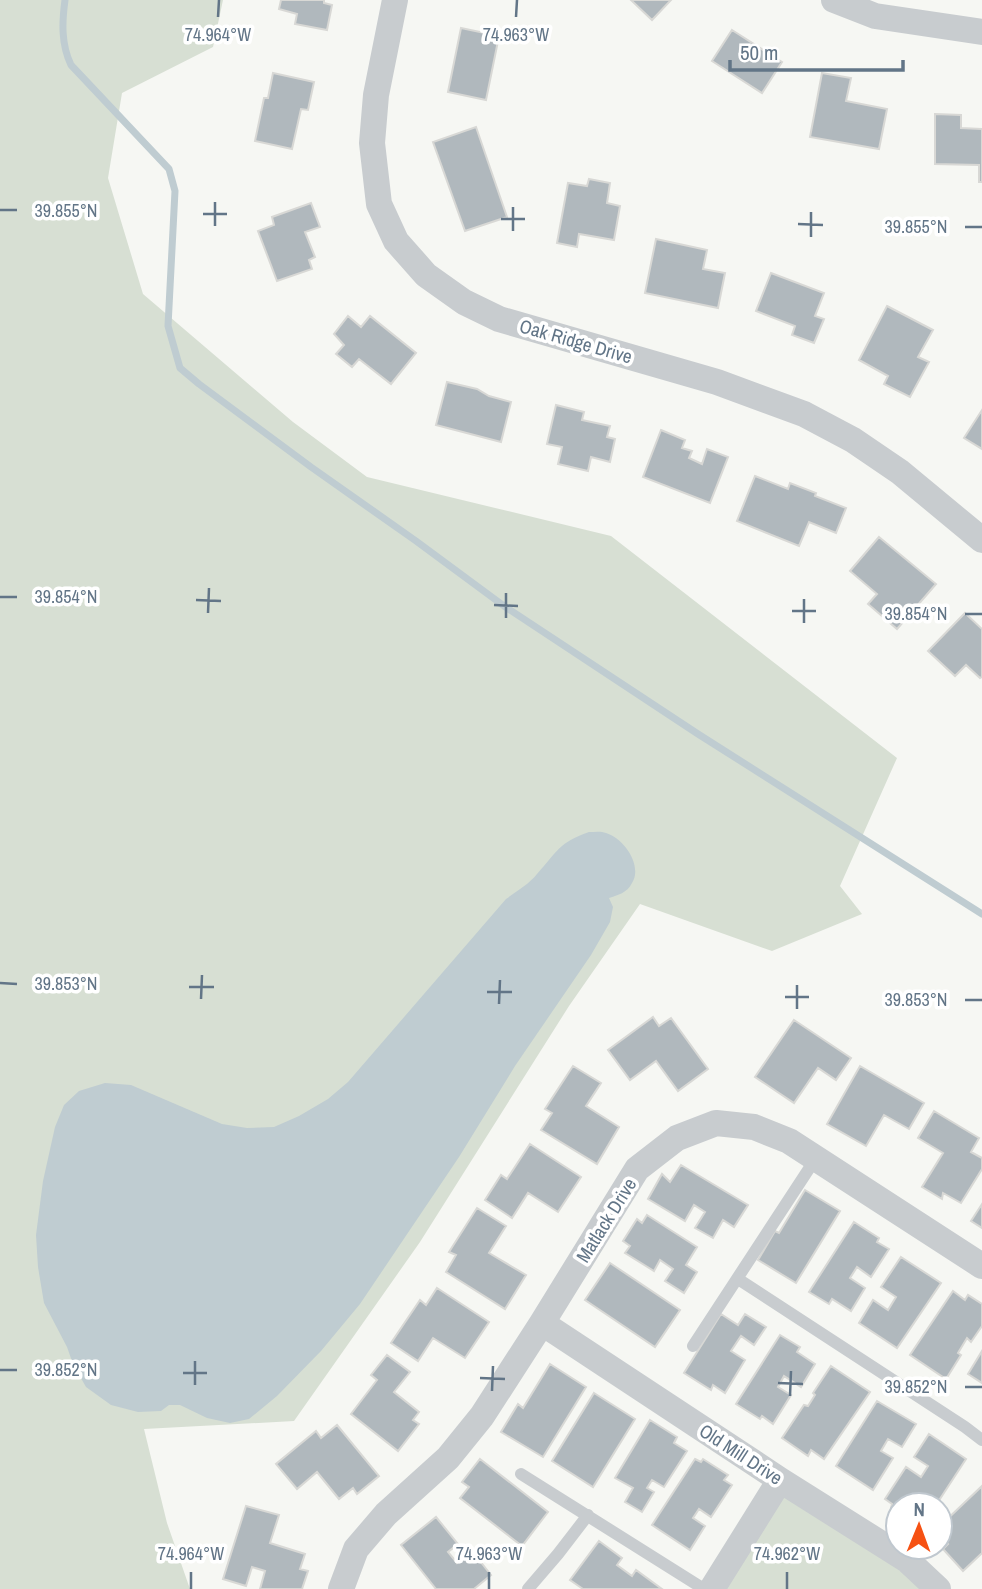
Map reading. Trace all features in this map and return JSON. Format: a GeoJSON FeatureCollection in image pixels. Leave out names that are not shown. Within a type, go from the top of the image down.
{"type":"FeatureCollection","features":[{"type":"Feature","properties":{"kind":"street","name":"Oak Ridge Drive"},"geometry":{"type":"LineString","coordinates":[[395,0],[376,94],[372,143],[379,204],[396,241],[426,275],[464,302],[499,319],[716,382],[804,414],[853,440],[900,472],[982,540]]}},
{"type":"Feature","properties":{"kind":"street"},"geometry":{"type":"LineString","coordinates":[[834,0],[875,16],[982,32]]}},
{"type":"Feature","properties":{"kind":"street","name":"Matlack Drive"},"geometry":{"type":"LineString","coordinates":[[341,1589],[356,1549],[386,1514],[448,1458],[482,1416],[637,1169],[677,1138],[716,1123],[754,1127],[789,1141],[982,1266]]}},
{"type":"Feature","properties":{"kind":"street","name":"Old Mill Drive"},"geometry":{"type":"LineString","coordinates":[[542,1323],[907,1560],[938,1589]]}},
{"type":"Feature","properties":{"kind":"street"},"geometry":{"type":"LineString","coordinates":[[712,1589],[780,1480]]}},
{"type":"Feature","properties":{"kind":"lane"},"geometry":{"type":"LineString","coordinates":[[693,1346],[816,1158]]}},
{"type":"Feature","properties":{"kind":"lane"},"geometry":{"type":"LineString","coordinates":[[737,1279],[982,1440]]}},
{"type":"Feature","properties":{"kind":"lane"},"geometry":{"type":"LineString","coordinates":[[521,1474],[705,1589]]}},
{"type":"Feature","properties":{"kind":"lane"},"geometry":{"type":"LineString","coordinates":[[528,1589],[588,1515]]}},
{"type":"Feature","properties":{"kind":"shaded area"},"geometry":{"type":"Polygon","coordinates":[[[0,0],[223,0],[213,47],[122,93],[108,178],[143,294],[293,422],[367,477],[611,536],[897,758],[840,886],[862,914],[772,951],[640,904],[569,1006],[420,1242],[294,1421],[144,1429],[167,1523],[190,1589],[0,1589],[0,0]]]}},
{"type":"Feature","properties":{"kind":"shaded area"},"geometry":{"type":"Polygon","coordinates":[[[589,832],[606,833],[625,847],[635,869],[632,883],[619,895],[609,898],[613,907],[610,922],[591,955],[515,1066],[459,1157],[360,1304],[321,1351],[277,1396],[249,1419],[230,1423],[207,1418],[180,1405],[169,1405],[161,1411],[138,1412],[111,1405],[86,1387],[44,1303],[38,1267],[36,1235],[43,1181],[55,1127],[64,1105],[79,1091],[105,1083],[131,1085],[222,1124],[247,1128],[274,1127],[299,1116],[328,1099],[348,1082],[506,899],[530,881],[564,844],[589,832]]]}},
{"type":"Feature","properties":{"kind":"shaded area"},"geometry":{"type":"Polygon","coordinates":[[[780,1480],[884,1552],[884,1561],[897,1561],[938,1589],[712,1589],[780,1480]]]}},
{"type":"Feature","properties":{"kind":"building"},"geometry":{"type":"Polygon","coordinates":[[[281,0],[324,0],[324,3],[332,5],[327,30],[295,24],[297,14],[279,9],[281,0]]]}},
{"type":"Feature","properties":{"kind":"building"},"geometry":{"type":"Polygon","coordinates":[[[631,0],[671,0],[652,20],[631,0]]]}},
{"type":"Feature","properties":{"kind":"building"},"geometry":{"type":"Polygon","coordinates":[[[461,28],[499,36],[486,100],[448,92],[461,28]]]}},
{"type":"Feature","properties":{"kind":"building"},"geometry":{"type":"Polygon","coordinates":[[[732,30],[782,62],[762,93],[712,61],[732,30]]]}},
{"type":"Feature","properties":{"kind":"building"},"geometry":{"type":"Polygon","coordinates":[[[273,73],[314,82],[308,110],[301,109],[292,149],[255,141],[264,98],[268,98],[273,73]]]}},
{"type":"Feature","properties":{"kind":"building"},"geometry":{"type":"Polygon","coordinates":[[[822,73],[851,78],[846,101],[887,109],[879,149],[810,137],[822,73]]]}},
{"type":"Feature","properties":{"kind":"building"},"geometry":{"type":"Polygon","coordinates":[[[935,114],[961,115],[961,128],[982,129],[982,182],[979,182],[979,165],[935,164],[935,114]]]}},
{"type":"Feature","properties":{"kind":"building"},"geometry":{"type":"Polygon","coordinates":[[[476,127],[507,217],[465,231],[433,142],[476,127]]]}},
{"type":"Feature","properties":{"kind":"building"},"geometry":{"type":"Polygon","coordinates":[[[589,179],[610,183],[607,203],[620,206],[614,240],[579,234],[577,247],[557,243],[568,183],[587,186],[589,179]]]}},
{"type":"Feature","properties":{"kind":"building"},"geometry":{"type":"Polygon","coordinates":[[[311,203],[320,227],[305,232],[315,257],[309,260],[312,269],[277,281],[258,231],[274,225],[272,217],[311,203]]]}},
{"type":"Feature","properties":{"kind":"building"},"geometry":{"type":"Polygon","coordinates":[[[656,239],[707,250],[703,269],[725,273],[718,308],[645,293],[656,239]]]}},
{"type":"Feature","properties":{"kind":"building"},"geometry":{"type":"Polygon","coordinates":[[[771,273],[824,293],[815,316],[824,319],[814,343],[792,335],[795,326],[756,311],[771,273]]]}},
{"type":"Feature","properties":{"kind":"building"},"geometry":{"type":"Polygon","coordinates":[[[887,306],[933,330],[918,357],[929,362],[910,397],[884,384],[888,376],[859,360],[887,306]]]}},
{"type":"Feature","properties":{"kind":"building"},"geometry":{"type":"Polygon","coordinates":[[[348,316],[361,327],[370,316],[416,353],[391,384],[359,359],[352,367],[336,354],[344,345],[334,334],[348,316]]]}},
{"type":"Feature","properties":{"kind":"building"},"geometry":{"type":"Polygon","coordinates":[[[447,382],[477,389],[489,396],[511,402],[501,442],[436,425],[447,382]]]}},
{"type":"Feature","properties":{"kind":"building"},"geometry":{"type":"Polygon","coordinates":[[[556,405],[584,412],[582,420],[610,426],[607,437],[615,439],[610,462],[591,457],[588,471],[558,464],[562,447],[547,444],[556,405]]]}},
{"type":"Feature","properties":{"kind":"building"},"geometry":{"type":"Polygon","coordinates":[[[982,410],[982,449],[964,438],[982,410]]]}},
{"type":"Feature","properties":{"kind":"building"},"geometry":{"type":"Polygon","coordinates":[[[661,430],[685,440],[682,448],[692,451],[689,458],[702,464],[707,449],[728,457],[710,503],[643,477],[661,430]]]}},
{"type":"Feature","properties":{"kind":"building"},"geometry":{"type":"Polygon","coordinates":[[[755,476],[788,489],[790,483],[846,508],[836,533],[809,522],[799,546],[737,521],[755,476]]]}},
{"type":"Feature","properties":{"kind":"building"},"geometry":{"type":"Polygon","coordinates":[[[879,537],[936,584],[897,629],[868,604],[877,594],[850,571],[879,537]]]}},
{"type":"Feature","properties":{"kind":"building"},"geometry":{"type":"Polygon","coordinates":[[[965,613],[982,629],[980,678],[966,665],[955,676],[928,651],[965,613]]]}},
{"type":"Feature","properties":{"kind":"building"},"geometry":{"type":"Polygon","coordinates":[[[653,1017],[659,1026],[671,1018],[708,1069],[678,1091],[656,1061],[630,1080],[608,1050],[653,1017]]]}},
{"type":"Feature","properties":{"kind":"building"},"geometry":{"type":"Polygon","coordinates":[[[794,1020],[851,1058],[836,1080],[818,1068],[794,1103],[755,1077],[794,1020]]]}},
{"type":"Feature","properties":{"kind":"building"},"geometry":{"type":"Polygon","coordinates":[[[573,1066],[601,1083],[586,1106],[619,1127],[597,1164],[541,1130],[552,1113],[545,1109],[573,1066]]]}},
{"type":"Feature","properties":{"kind":"building"},"geometry":{"type":"Polygon","coordinates":[[[860,1066],[924,1103],[909,1129],[884,1115],[866,1146],[827,1124],[860,1066]]]}},
{"type":"Feature","properties":{"kind":"building"},"geometry":{"type":"Polygon","coordinates":[[[934,1111],[979,1138],[971,1152],[982,1158],[982,1169],[961,1203],[943,1193],[942,1199],[922,1187],[943,1153],[918,1138],[934,1111]]]}},
{"type":"Feature","properties":{"kind":"building"},"geometry":{"type":"Polygon","coordinates":[[[530,1144],[581,1177],[558,1212],[528,1193],[512,1218],[485,1200],[501,1175],[507,1179],[530,1144]]]}},
{"type":"Feature","properties":{"kind":"building"},"geometry":{"type":"Polygon","coordinates":[[[681,1165],[748,1205],[734,1227],[723,1220],[713,1238],[695,1228],[705,1212],[694,1205],[685,1221],[648,1199],[662,1174],[670,1182],[681,1165]]]}},
{"type":"Feature","properties":{"kind":"building"},"geometry":{"type":"Polygon","coordinates":[[[805,1190],[840,1211],[796,1283],[758,1260],[775,1231],[779,1233],[805,1190]]]}},
{"type":"Feature","properties":{"kind":"building"},"geometry":{"type":"Polygon","coordinates":[[[982,1204],[982,1228],[971,1221],[982,1204]]]}},
{"type":"Feature","properties":{"kind":"building"},"geometry":{"type":"Polygon","coordinates":[[[477,1208],[506,1226],[489,1253],[526,1275],[505,1309],[446,1272],[456,1255],[449,1252],[477,1208]]]}},
{"type":"Feature","properties":{"kind":"building"},"geometry":{"type":"Polygon","coordinates":[[[647,1215],[697,1247],[686,1265],[697,1272],[684,1293],[665,1281],[673,1269],[660,1260],[654,1271],[625,1253],[630,1246],[623,1241],[637,1219],[642,1223],[647,1215]]]}},
{"type":"Feature","properties":{"kind":"building"},"geometry":{"type":"Polygon","coordinates":[[[854,1222],[879,1238],[877,1242],[889,1249],[871,1277],[857,1267],[850,1278],[865,1288],[851,1311],[832,1299],[829,1304],[809,1292],[854,1222]]]}},
{"type":"Feature","properties":{"kind":"building"},"geometry":{"type":"Polygon","coordinates":[[[901,1257],[941,1283],[897,1348],[859,1323],[873,1300],[888,1310],[896,1297],[881,1287],[901,1257]]]}},
{"type":"Feature","properties":{"kind":"building"},"geometry":{"type":"Polygon","coordinates":[[[610,1263],[680,1310],[655,1347],[585,1300],[610,1263]]]}},
{"type":"Feature","properties":{"kind":"building"},"geometry":{"type":"Polygon","coordinates":[[[437,1288],[489,1322],[465,1358],[433,1338],[418,1361],[391,1343],[420,1300],[426,1305],[437,1288]]]}},
{"type":"Feature","properties":{"kind":"building"},"geometry":{"type":"Polygon","coordinates":[[[953,1291],[965,1300],[968,1295],[982,1304],[982,1326],[971,1342],[967,1338],[958,1353],[961,1355],[946,1379],[910,1355],[953,1291]]]}},
{"type":"Feature","properties":{"kind":"building"},"geometry":{"type":"Polygon","coordinates":[[[721,1314],[738,1325],[745,1314],[766,1327],[754,1345],[741,1336],[731,1351],[745,1360],[725,1393],[713,1385],[711,1390],[684,1373],[721,1314]]]}},
{"type":"Feature","properties":{"kind":"building"},"geometry":{"type":"Polygon","coordinates":[[[780,1335],[800,1347],[797,1352],[815,1364],[801,1387],[784,1376],[778,1387],[791,1395],[773,1424],[736,1404],[780,1335]]]}},
{"type":"Feature","properties":{"kind":"building"},"geometry":{"type":"Polygon","coordinates":[[[982,1351],[982,1383],[968,1374],[982,1351]]]}},
{"type":"Feature","properties":{"kind":"building"},"geometry":{"type":"Polygon","coordinates":[[[387,1355],[410,1372],[394,1392],[419,1412],[413,1420],[419,1424],[398,1451],[351,1414],[377,1380],[371,1375],[387,1355]]]}},
{"type":"Feature","properties":{"kind":"building"},"geometry":{"type":"Polygon","coordinates":[[[550,1364],[586,1387],[543,1457],[501,1432],[518,1404],[523,1408],[550,1364]]]}},
{"type":"Feature","properties":{"kind":"building"},"geometry":{"type":"Polygon","coordinates":[[[831,1366],[870,1392],[824,1459],[811,1450],[808,1456],[782,1438],[804,1405],[808,1406],[815,1395],[813,1393],[831,1366]]]}},
{"type":"Feature","properties":{"kind":"building"},"geometry":{"type":"Polygon","coordinates":[[[594,1393],[635,1419],[593,1487],[552,1461],[594,1393]]]}},
{"type":"Feature","properties":{"kind":"building"},"geometry":{"type":"Polygon","coordinates":[[[877,1401],[916,1424],[902,1447],[888,1439],[881,1451],[893,1458],[873,1490],[836,1466],[877,1401]]]}},
{"type":"Feature","properties":{"kind":"building"},"geometry":{"type":"Polygon","coordinates":[[[650,1420],[677,1437],[674,1443],[687,1451],[664,1487],[652,1480],[647,1488],[654,1492],[642,1512],[625,1502],[633,1488],[615,1478],[650,1420]]]}},
{"type":"Feature","properties":{"kind":"building"},"geometry":{"type":"Polygon","coordinates":[[[337,1425],[379,1476],[357,1494],[353,1488],[339,1499],[317,1472],[297,1489],[276,1464],[316,1431],[321,1438],[337,1425]]]}},
{"type":"Feature","properties":{"kind":"building"},"geometry":{"type":"Polygon","coordinates":[[[929,1434],[966,1459],[945,1491],[890,1491],[906,1467],[921,1477],[928,1466],[914,1457],[929,1434]]]}},
{"type":"Feature","properties":{"kind":"building"},"geometry":{"type":"Polygon","coordinates":[[[480,1459],[548,1512],[522,1546],[460,1498],[469,1487],[462,1482],[480,1459]]]}},
{"type":"Feature","properties":{"kind":"building"},"geometry":{"type":"Polygon","coordinates":[[[695,1459],[701,1462],[703,1459],[728,1475],[724,1480],[732,1485],[711,1517],[699,1509],[693,1518],[705,1526],[690,1550],[652,1525],[695,1459]]]}},
{"type":"Feature","properties":{"kind":"building"},"geometry":{"type":"Polygon","coordinates":[[[982,1486],[982,1553],[963,1571],[954,1561],[954,1513],[982,1486]]]}},
{"type":"Feature","properties":{"kind":"building"},"geometry":{"type":"Polygon","coordinates":[[[246,1506],[279,1515],[270,1543],[305,1554],[300,1569],[308,1571],[302,1589],[260,1589],[265,1571],[252,1567],[246,1586],[223,1579],[246,1506]]]}},
{"type":"Feature","properties":{"kind":"building"},"geometry":{"type":"Polygon","coordinates":[[[436,1517],[458,1544],[448,1552],[457,1563],[472,1551],[491,1575],[474,1589],[436,1589],[401,1545],[436,1517]]]}},
{"type":"Feature","properties":{"kind":"building"},"geometry":{"type":"Polygon","coordinates":[[[599,1541],[622,1558],[617,1565],[632,1576],[636,1570],[662,1589],[583,1589],[570,1580],[599,1541]]]}},
{"type":"Feature","properties":{"kind":"waterway"},"geometry":{"type":"LineString","coordinates":[[65,0],[63,33],[71,65],[169,169],[175,191],[168,326],[180,368],[311,467],[504,606],[698,734],[982,914]]}}]}
